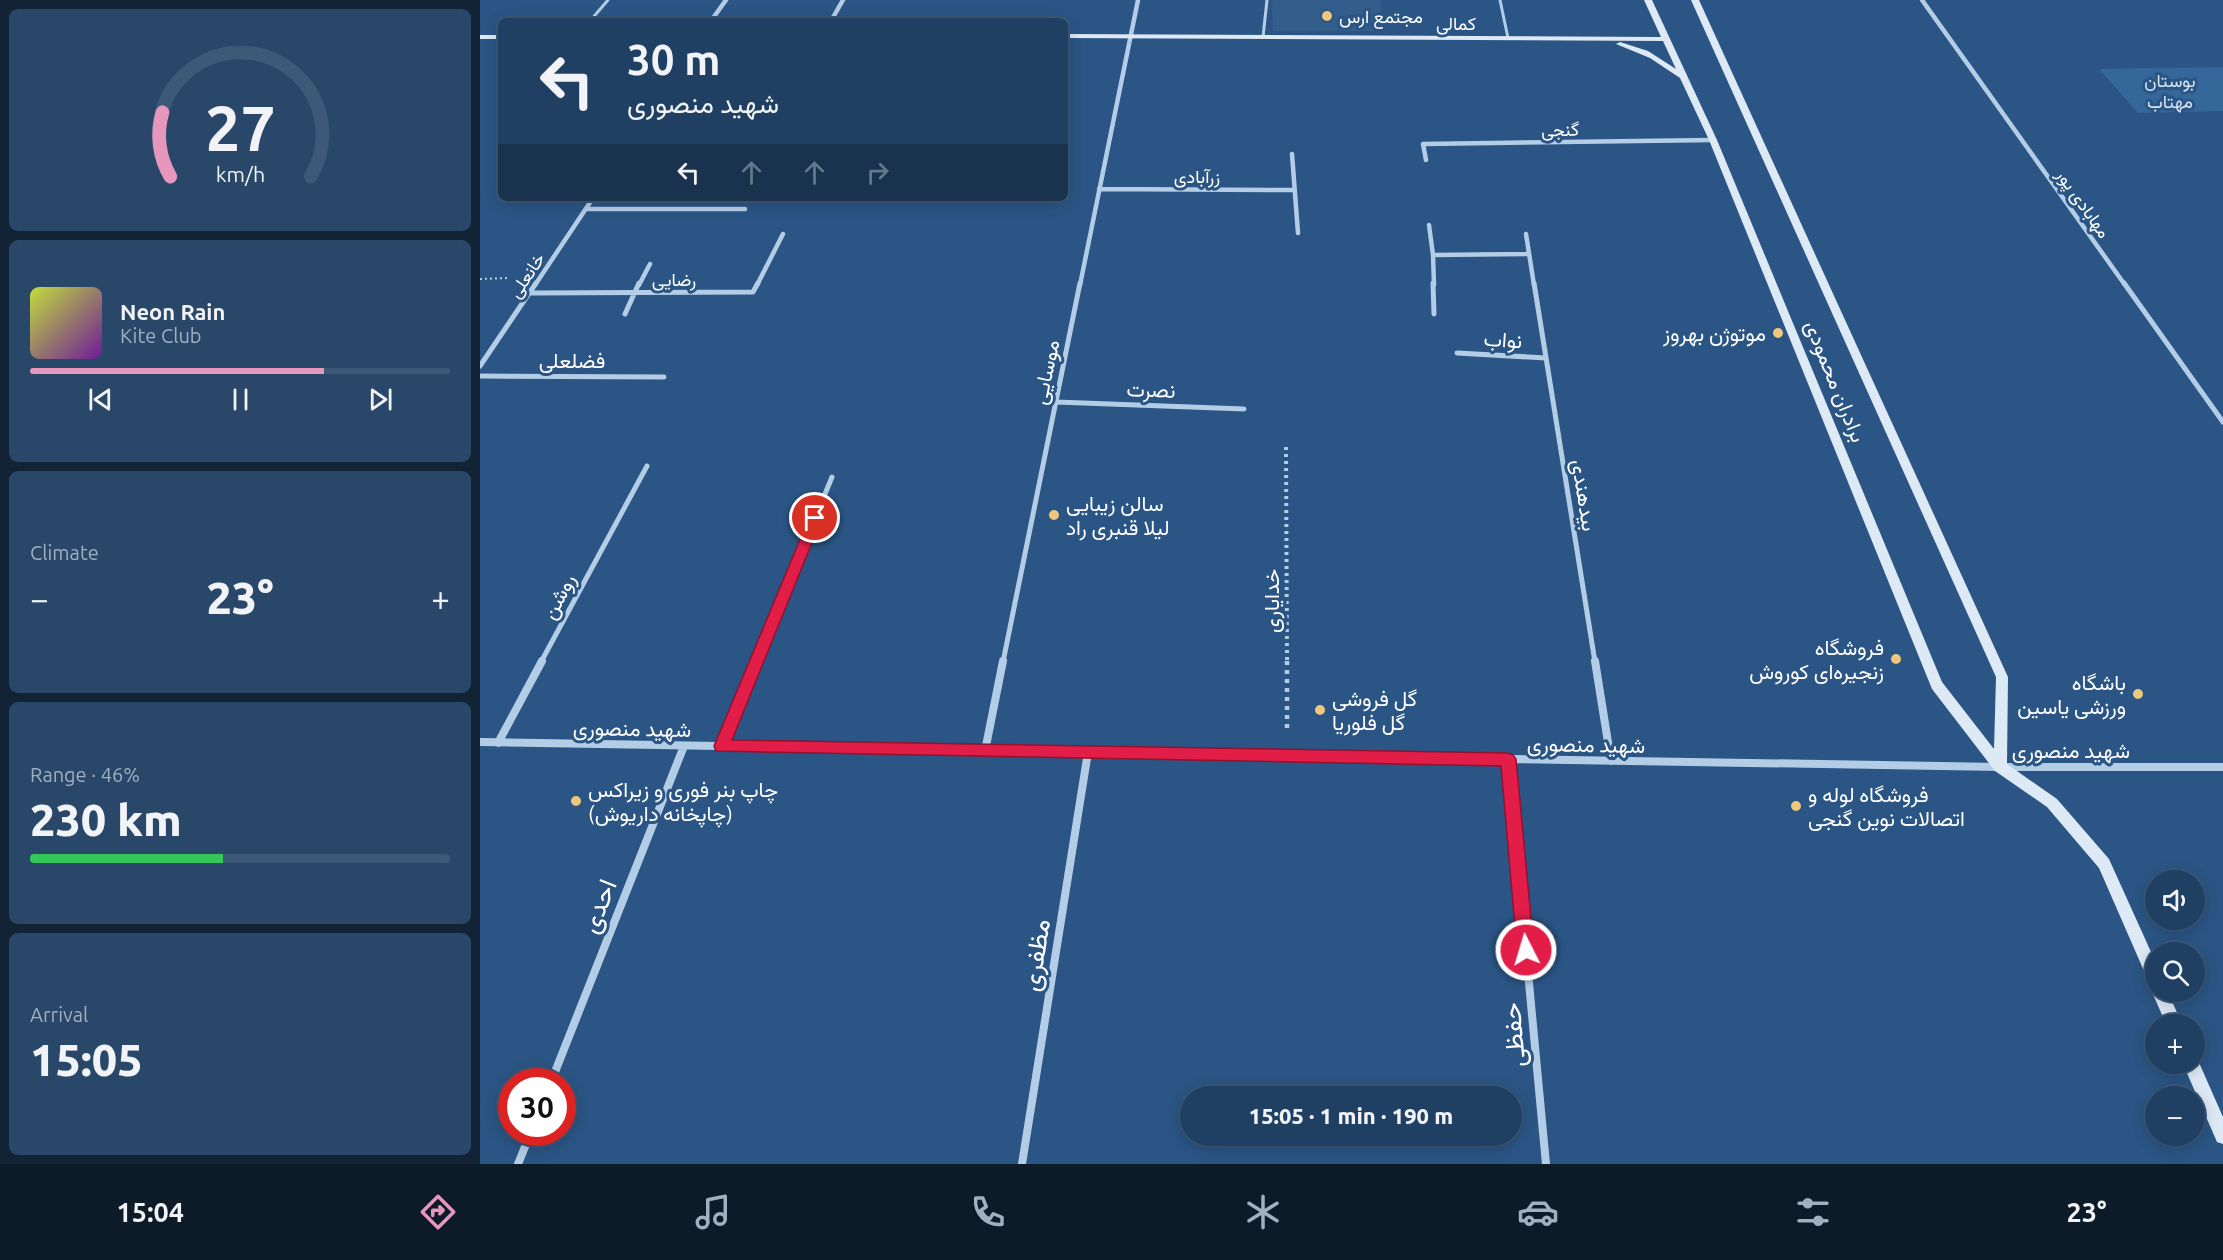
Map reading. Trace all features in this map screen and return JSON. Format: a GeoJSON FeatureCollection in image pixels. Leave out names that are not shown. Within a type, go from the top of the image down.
{"type":"FeatureCollection","features":[{"type":"Feature","properties":{"kind":"main road","name":"برادران محمودی"},"geometry":{"type":"LineString","coordinates":[[1648,0],[1713,140],[1937,685],[2000,767],[2052,803],[2104,864],[2145,957]]}},
{"type":"Feature","properties":{"kind":"main road","name":"برادران محمودی"},"geometry":{"type":"LineString","coordinates":[[1695,0],[2002,676],[2000,767]]}},
{"type":"Feature","properties":{"kind":"main road","name":"کمالی"},"geometry":{"type":"LineString","coordinates":[[1068,36],[1666,39]]}},
{"type":"Feature","properties":{"kind":"main road"},"geometry":{"type":"LineString","coordinates":[[480,37],[498,37]]}},
{"type":"Feature","properties":{"kind":"main road"},"geometry":{"type":"LineString","coordinates":[[1604,39],[1647,51],[1665,62],[1686,82]]}},
{"type":"Feature","properties":{"kind":"main road"},"geometry":{"type":"LineString","coordinates":[[2195,1074],[2223,1137]]}},
{"type":"Feature","properties":{"kind":"street"},"geometry":{"type":"LineString","coordinates":[[713,18],[726,0]]}},
{"type":"Feature","properties":{"kind":"street"},"geometry":{"type":"LineString","coordinates":[[833,18],[843,0]]}},
{"type":"Feature","properties":{"kind":"street","name":"موسایی"},"geometry":{"type":"LineString","coordinates":[[985,751],[1138,0]]}},
{"type":"Feature","properties":{"kind":"street","name":"مهابادی پور"},"geometry":{"type":"LineString","coordinates":[[1922,0],[2223,423]]}},
{"type":"Feature","properties":{"kind":"street","name":"گنجی"},"geometry":{"type":"LineString","coordinates":[[1426,160],[1423,144],[1713,140]]}},
{"type":"Feature","properties":{"kind":"street"},"geometry":{"type":"LineString","coordinates":[[1292,154],[1298,233]]}},
{"type":"Feature","properties":{"kind":"street","name":"زرآبادی"},"geometry":{"type":"LineString","coordinates":[[1100,189],[1294,190]]}},
{"type":"Feature","properties":{"kind":"street","name":"خانعلی"},"geometry":{"type":"LineString","coordinates":[[480,366],[591,201]]}},
{"type":"Feature","properties":{"kind":"street"},"geometry":{"type":"LineString","coordinates":[[586,209],[745,209]]}},
{"type":"Feature","properties":{"kind":"street"},"geometry":{"type":"LineString","coordinates":[[1429,225],[1433,255],[1434,314]]}},
{"type":"Feature","properties":{"kind":"street","name":"رضایی"},"geometry":{"type":"LineString","coordinates":[[530,293],[753,292],[783,234]]}},
{"type":"Feature","properties":{"kind":"street","name":"بیدهندی"},"geometry":{"type":"LineString","coordinates":[[1526,234],[1611,761]]}},
{"type":"Feature","properties":{"kind":"street"},"geometry":{"type":"LineString","coordinates":[[1433,255],[1529,254]]}},
{"type":"Feature","properties":{"kind":"street"},"geometry":{"type":"LineString","coordinates":[[626,314],[634,293],[650,264]]}},
{"type":"Feature","properties":{"kind":"street","name":"نواب"},"geometry":{"type":"LineString","coordinates":[[1457,353],[1546,358]]}},
{"type":"Feature","properties":{"kind":"street","name":"فضلعلی"},"geometry":{"type":"LineString","coordinates":[[480,376],[664,377]]}},
{"type":"Feature","properties":{"kind":"street","name":"نصرت"},"geometry":{"type":"LineString","coordinates":[[1056,402],[1244,409]]}},
{"type":"Feature","properties":{"kind":"street","name":"روشن"},"geometry":{"type":"LineString","coordinates":[[498,743],[647,466]]}},
{"type":"Feature","properties":{"kind":"street"},"geometry":{"type":"LineString","coordinates":[[722,746],[832,477]]}},
{"type":"Feature","properties":{"kind":"street","name":"شهید منصوری"},"geometry":{"type":"LineString","coordinates":[[480,742],[2000,767],[2223,767]]}},
{"type":"Feature","properties":{"kind":"street","name":"احدی"},"geometry":{"type":"LineString","coordinates":[[557,1068],[684,746]]}},
{"type":"Feature","properties":{"kind":"street","name":"مظفری"},"geometry":{"type":"LineString","coordinates":[[1022,1164],[1088,752]]}},
{"type":"Feature","properties":{"kind":"street","name":"حفظی"},"geometry":{"type":"LineString","coordinates":[[1508,759],[1546,1164]]}},
{"type":"Feature","properties":{"kind":"street"},"geometry":{"type":"LineString","coordinates":[[518,1164],[525,1146]]}},
{"type":"Feature","properties":{"kind":"lane"},"geometry":{"type":"LineString","coordinates":[[593,18],[608,0]]}},
{"type":"Feature","properties":{"kind":"lane"},"geometry":{"type":"LineString","coordinates":[[1263,37],[1267,0]]}},
{"type":"Feature","properties":{"kind":"lane"},"geometry":{"type":"LineString","coordinates":[[1500,0],[1508,38]]}},
{"type":"Feature","properties":{"kind":"path","name":"خدایاری"},"geometry":{"type":"LineString","coordinates":[[1286,447],[1287,756]]}},
{"type":"Feature","properties":{"kind":"green space","name":"بوستان مهتاب"},"geometry":{"type":"Polygon","coordinates":[[[2223,67],[2223,111],[2138,113],[2099,69],[2223,67]]]}},
{"type":"Feature","properties":{"kind":"place","name":"مجتمع ارس"},"geometry":{"type":"Point","coordinates":[1327,16]}},
{"type":"Feature","properties":{"kind":"place","name":"موتوژن بهروز"},"geometry":{"type":"Point","coordinates":[1778,333]}},
{"type":"Feature","properties":{"kind":"place","name":"سالن زیبایی لیلا قنبری راد"},"geometry":{"type":"Point","coordinates":[1054,515]}},
{"type":"Feature","properties":{"kind":"place","name":"فروشگاه زنجیره‌ای کوروش"},"geometry":{"type":"Point","coordinates":[1896,659]}},
{"type":"Feature","properties":{"kind":"place","name":"باشگاه ورزشی یاسین"},"geometry":{"type":"Point","coordinates":[2138,694]}},
{"type":"Feature","properties":{"kind":"place","name":"گل فروشی گل فلوریا"},"geometry":{"type":"Point","coordinates":[1320,710]}},
{"type":"Feature","properties":{"kind":"place","name":"چاپ بنر فوری و زیراکس (چاپخانه داریوش)"},"geometry":{"type":"Point","coordinates":[576,801]}},
{"type":"Feature","properties":{"kind":"place","name":"فروشگاه لوله و اتصالات نوین گنجی"},"geometry":{"type":"Point","coordinates":[1796,806]}},
{"type":"Feature","properties":{"kind":"route"},"geometry":{"type":"LineString","coordinates":[[815,518],[722,746],[1508,759],[1526,950]]}}]}
